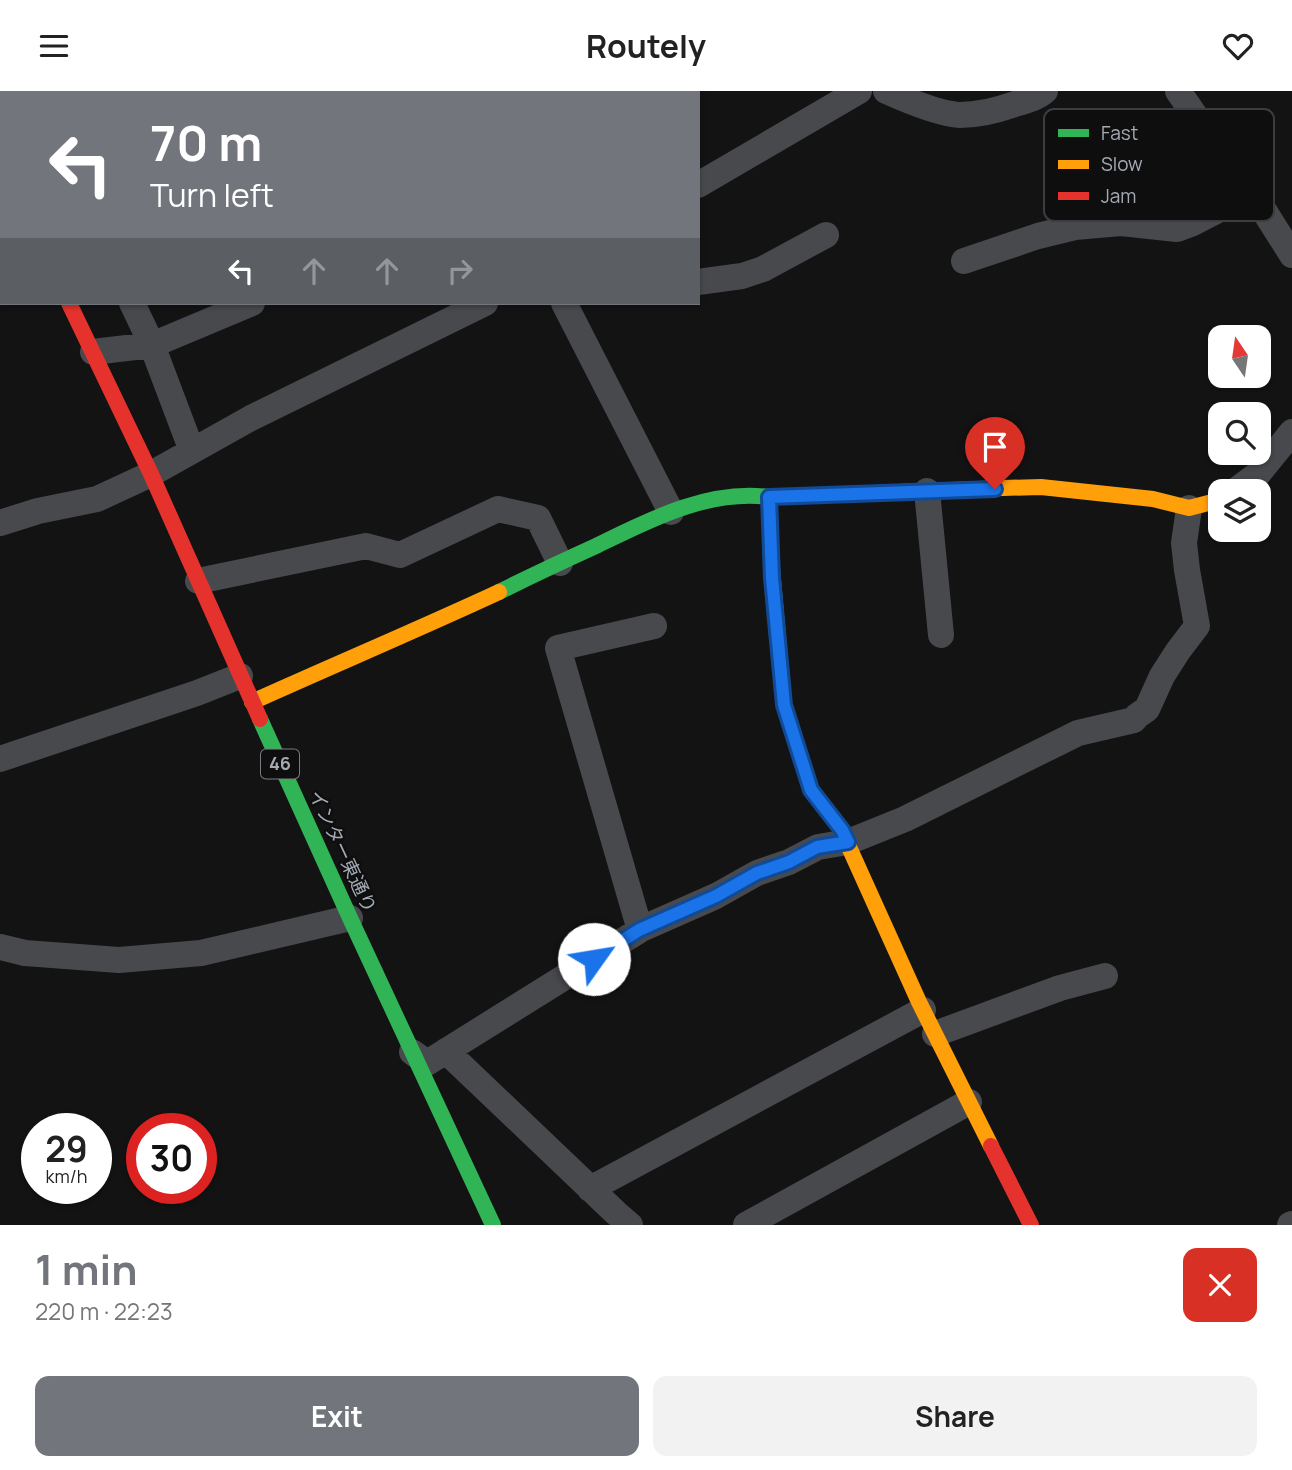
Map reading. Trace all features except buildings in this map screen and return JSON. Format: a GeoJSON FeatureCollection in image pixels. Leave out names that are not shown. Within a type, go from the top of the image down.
{"type":"FeatureCollection","features":[{"type":"Feature","properties":{"kind":"street"},"geometry":{"type":"LineString","coordinates":[[700,184],[859,91]]}},
{"type":"Feature","properties":{"kind":"street"},"geometry":{"type":"LineString","coordinates":[[886,91],[912,103],[958,115],[1010,106],[1040,96],[1045,91]]}},
{"type":"Feature","properties":{"kind":"street"},"geometry":{"type":"LineString","coordinates":[[1178,91],[1190,109]]}},
{"type":"Feature","properties":{"kind":"street"},"geometry":{"type":"LineString","coordinates":[[964,261],[1074,226],[1121,223],[1177,229],[1198,221]]}},
{"type":"Feature","properties":{"kind":"street"},"geometry":{"type":"LineString","coordinates":[[1271,221],[1292,255]]}},
{"type":"Feature","properties":{"kind":"street"},"geometry":{"type":"LineString","coordinates":[[700,282],[742,276],[763,269],[826,235]]}},
{"type":"Feature","properties":{"kind":"street","name":"インター東通り"},"geometry":{"type":"LineString","coordinates":[[70,305],[151,474],[350,918],[493,1225]]}},
{"type":"Feature","properties":{"kind":"street"},"geometry":{"type":"LineString","coordinates":[[133,305],[152,345],[192,451]]}},
{"type":"Feature","properties":{"kind":"street"},"geometry":{"type":"LineString","coordinates":[[93,352],[152,345],[247,305]]}},
{"type":"Feature","properties":{"kind":"street"},"geometry":{"type":"LineString","coordinates":[[0,523],[38,511],[97,499],[151,474],[438,313],[476,305]]}},
{"type":"Feature","properties":{"kind":"street"},"geometry":{"type":"LineString","coordinates":[[565,305],[671,512]]}},
{"type":"Feature","properties":{"kind":"street"},"geometry":{"type":"LineString","coordinates":[[1251,479],[1292,432]]}},
{"type":"Feature","properties":{"kind":"street"},"geometry":{"type":"LineString","coordinates":[[252,702],[452,614],[656,517],[731,496],[769,497],[1041,487],[1153,499],[1189,508],[1208,503]]}},
{"type":"Feature","properties":{"kind":"street"},"geometry":{"type":"LineString","coordinates":[[927,491],[942,635]]}},
{"type":"Feature","properties":{"kind":"street"},"geometry":{"type":"LineString","coordinates":[[769,497],[771,557],[784,705],[811,790],[842,830],[923,1010],[1031,1225]]}},
{"type":"Feature","properties":{"kind":"street"},"geometry":{"type":"LineString","coordinates":[[412,1052],[426,1063],[639,930],[716,896],[757,873],[789,862],[817,847],[848,842],[905,819],[1078,733],[1134,720],[1147,709],[1178,651],[1197,626],[1184,543],[1189,508]]}},
{"type":"Feature","properties":{"kind":"street"},"geometry":{"type":"LineString","coordinates":[[198,581],[366,546],[400,555],[498,509],[538,518],[560,562]]}},
{"type":"Feature","properties":{"kind":"street"},"geometry":{"type":"LineString","coordinates":[[639,930],[558,648],[654,626]]}},
{"type":"Feature","properties":{"kind":"street"},"geometry":{"type":"LineString","coordinates":[[0,759],[240,676]]}},
{"type":"Feature","properties":{"kind":"street"},"geometry":{"type":"LineString","coordinates":[[0,947],[25,953],[119,960],[201,953],[350,918]]}},
{"type":"Feature","properties":{"kind":"street"},"geometry":{"type":"LineString","coordinates":[[935,1034],[1060,988],[1105,977]]}},
{"type":"Feature","properties":{"kind":"street"},"geometry":{"type":"LineString","coordinates":[[590,1189],[923,1010]]}},
{"type":"Feature","properties":{"kind":"street"},"geometry":{"type":"LineString","coordinates":[[446,1051],[630,1225]]}},
{"type":"Feature","properties":{"kind":"street"},"geometry":{"type":"LineString","coordinates":[[746,1225],[969,1102]]}},
{"type":"Feature","properties":{"kind":"traffic: fast"},"geometry":{"type":"LineString","coordinates":[[499,592],[637,526],[701,502],[746,496],[1003,488]]}},
{"type":"Feature","properties":{"kind":"traffic: fast"},"geometry":{"type":"LineString","coordinates":[[769,497],[771,557],[784,705],[811,790],[844,836]]}},
{"type":"Feature","properties":{"kind":"traffic: fast"},"geometry":{"type":"LineString","coordinates":[[260,719],[493,1225]]}},
{"type":"Feature","properties":{"kind":"traffic: slow"},"geometry":{"type":"LineString","coordinates":[[1003,488],[1041,487],[1153,499],[1189,508],[1208,503]]}},
{"type":"Feature","properties":{"kind":"traffic: slow"},"geometry":{"type":"LineString","coordinates":[[252,702],[499,592]]}},
{"type":"Feature","properties":{"kind":"traffic: slow"},"geometry":{"type":"LineString","coordinates":[[844,836],[919,1002],[991,1146]]}},
{"type":"Feature","properties":{"kind":"traffic: jam"},"geometry":{"type":"LineString","coordinates":[[70,305],[151,474],[260,719]]}},
{"type":"Feature","properties":{"kind":"traffic: jam"},"geometry":{"type":"LineString","coordinates":[[991,1146],[1031,1225]]}},
{"type":"Feature","properties":{"kind":"route"},"geometry":{"type":"LineString","coordinates":[[594,959],[639,930],[716,896],[757,873],[789,862],[817,847],[848,842],[811,790],[784,705],[775,620],[769,497],[995,489]]}}]}
